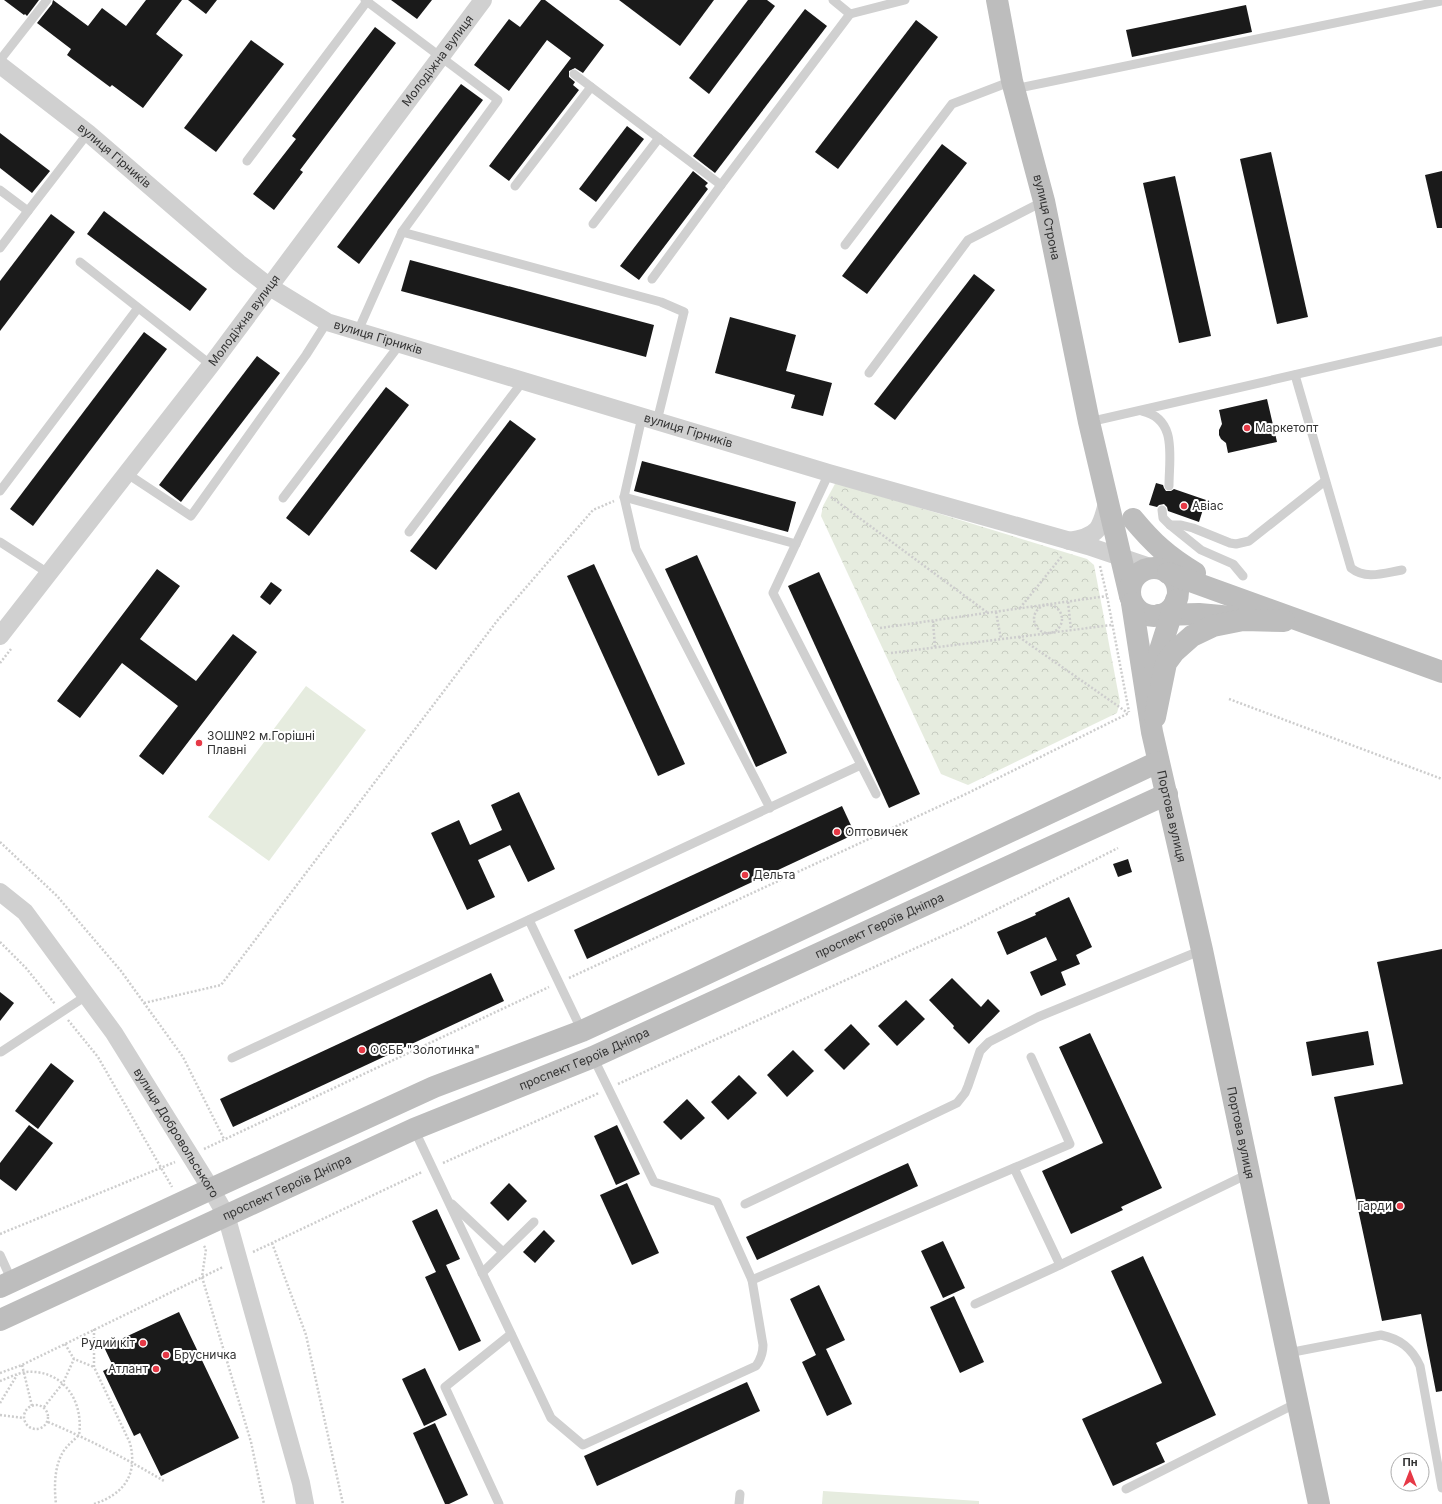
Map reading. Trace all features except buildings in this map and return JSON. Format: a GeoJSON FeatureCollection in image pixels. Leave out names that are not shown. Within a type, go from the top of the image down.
{"type":"FeatureCollection","features":[{"type":"Feature","properties":{"kind":"street","name":"Молодіжна вулиця"},"geometry":{"type":"LineString","coordinates":[[0,636],[211,365],[483,0]]}},
{"type":"Feature","properties":{"kind":"street","name":"вулиця Строна"},"geometry":{"type":"LineString","coordinates":[[997,0],[1013,85],[1044,201],[1091,428]]}},
{"type":"Feature","properties":{"kind":"street","name":"вулиця Гірників"},"geometry":{"type":"LineString","coordinates":[[0,65],[88,133],[239,264],[270,287],[327,322],[829,473],[1066,548],[1088,546]]}},
{"type":"Feature","properties":{"kind":"street"},"geometry":{"type":"LineString","coordinates":[[1091,428],[1130,596],[1152,732]]}},
{"type":"Feature","properties":{"kind":"street"},"geometry":{"type":"LineString","coordinates":[[1091,428],[1133,519],[1160,570],[1173,578],[1178,592],[1169,610],[1156,669],[1153,689],[1152,732]]}},
{"type":"Feature","properties":{"kind":"street"},"geometry":{"type":"LineString","coordinates":[[1066,548],[1092,535],[1099,527],[1108,499]]}},
{"type":"Feature","properties":{"kind":"street"},"geometry":{"type":"LineString","coordinates":[[1133,519],[1152,542],[1174,560],[1203,578],[1275,615]]}},
{"type":"Feature","properties":{"kind":"street"},"geometry":{"type":"LineString","coordinates":[[1088,546],[1107,557],[1119,569],[1137,609],[1144,614],[1151,616],[1169,610],[1198,614],[1275,615]]}},
{"type":"Feature","properties":{"kind":"street"},"geometry":{"type":"LineString","coordinates":[[1088,546],[1160,570],[1275,615],[1338,635],[1442,672]]}},
{"type":"Feature","properties":{"kind":"street"},"geometry":{"type":"LineString","coordinates":[[1130,596],[1130,588],[1133,580],[1138,574],[1145,570],[1160,570]]}},
{"type":"Feature","properties":{"kind":"street"},"geometry":{"type":"LineString","coordinates":[[1152,732],[1166,663],[1174,652],[1192,636],[1213,626],[1275,615]]}},
{"type":"Feature","properties":{"kind":"street","name":"Портова вулиця"},"geometry":{"type":"LineString","coordinates":[[1152,732],[1202,950],[1319,1504]]}},
{"type":"Feature","properties":{"kind":"street"},"geometry":{"type":"LineString","coordinates":[[6,1284],[434,1087],[582,1031],[1158,762]]}},
{"type":"Feature","properties":{"kind":"street","name":"проспект Героїв Дніпра"},"geometry":{"type":"LineString","coordinates":[[0,1320],[414,1129],[593,1057],[1167,794]]}},
{"type":"Feature","properties":{"kind":"street","name":"вулиця Добровольського"},"geometry":{"type":"LineString","coordinates":[[0,892],[24,912],[114,1033],[211,1189],[226,1216],[301,1483],[305,1504]]}},
{"type":"Feature","properties":{"kind":"lane"},"geometry":{"type":"LineString","coordinates":[[0,60],[47,0]]}},
{"type":"Feature","properties":{"kind":"lane"},"geometry":{"type":"LineString","coordinates":[[247,161],[367,0],[498,100],[402,232],[358,331]]}},
{"type":"Feature","properties":{"kind":"lane"},"geometry":{"type":"LineString","coordinates":[[833,0],[850,14]]}},
{"type":"Feature","properties":{"kind":"lane"},"geometry":{"type":"LineString","coordinates":[[652,279],[850,14],[905,0]]}},
{"type":"Feature","properties":{"kind":"lane"},"geometry":{"type":"LineString","coordinates":[[845,245],[952,104],[1013,85],[1405,4],[1442,1]]}},
{"type":"Feature","properties":{"kind":"lane"},"geometry":{"type":"LineString","coordinates":[[574,74],[721,185]]}},
{"type":"Feature","properties":{"kind":"lane"},"geometry":{"type":"LineString","coordinates":[[515,186],[591,87]]}},
{"type":"Feature","properties":{"kind":"lane"},"geometry":{"type":"LineString","coordinates":[[0,248],[88,133]]}},
{"type":"Feature","properties":{"kind":"lane"},"geometry":{"type":"LineString","coordinates":[[593,224],[659,138]]}},
{"type":"Feature","properties":{"kind":"lane"},"geometry":{"type":"LineString","coordinates":[[0,190],[28,211]]}},
{"type":"Feature","properties":{"kind":"lane"},"geometry":{"type":"LineString","coordinates":[[869,373],[968,240],[1044,201]]}},
{"type":"Feature","properties":{"kind":"lane"},"geometry":{"type":"LineString","coordinates":[[402,232],[660,302],[684,312],[624,497],[636,549],[770,808]]}},
{"type":"Feature","properties":{"kind":"lane"},"geometry":{"type":"LineString","coordinates":[[80,262],[211,365]]}},
{"type":"Feature","properties":{"kind":"lane"},"geometry":{"type":"LineString","coordinates":[[0,491],[138,308]]}},
{"type":"Feature","properties":{"kind":"lane"},"geometry":{"type":"LineString","coordinates":[[126,473],[191,516],[306,355],[327,322]]}},
{"type":"Feature","properties":{"kind":"lane"},"geometry":{"type":"LineString","coordinates":[[1091,428],[1140,410],[1442,341]]}},
{"type":"Feature","properties":{"kind":"lane"},"geometry":{"type":"LineString","coordinates":[[283,498],[400,344]]}},
{"type":"Feature","properties":{"kind":"lane"},"geometry":{"type":"LineString","coordinates":[[1295,375],[1351,568],[1357,573],[1368,576],[1402,570]]}},
{"type":"Feature","properties":{"kind":"lane"},"geometry":{"type":"LineString","coordinates":[[408,532],[523,381]]}},
{"type":"Feature","properties":{"kind":"lane"},"geometry":{"type":"LineString","coordinates":[[1140,410],[1149,412],[1157,417],[1168,432],[1170,440],[1169,486]]}},
{"type":"Feature","properties":{"kind":"lane"},"geometry":{"type":"LineString","coordinates":[[829,473],[773,593],[876,794]]}},
{"type":"Feature","properties":{"kind":"lane"},"geometry":{"type":"LineString","coordinates":[[1170,525],[1181,525],[1193,528],[1230,543],[1243,543],[1249,541],[1325,481]]}},
{"type":"Feature","properties":{"kind":"lane"},"geometry":{"type":"LineString","coordinates":[[624,497],[796,544]]}},
{"type":"Feature","properties":{"kind":"lane"},"geometry":{"type":"LineString","coordinates":[[1162,510],[1163,518],[1170,525],[1201,550],[1233,564],[1243,576]]}},
{"type":"Feature","properties":{"kind":"lane"},"geometry":{"type":"LineString","coordinates":[[0,542],[48,573]]}},
{"type":"Feature","properties":{"kind":"lane"},"geometry":{"type":"LineString","coordinates":[[232,1058],[861,766]]}},
{"type":"Feature","properties":{"kind":"lane"},"geometry":{"type":"LineString","coordinates":[[529,920],[582,1031]]}},
{"type":"Feature","properties":{"kind":"lane"},"geometry":{"type":"LineString","coordinates":[[745,1204],[957,1103],[965,1094],[980,1051],[989,1042],[1038,1017],[1202,950]]}},
{"type":"Feature","properties":{"kind":"lane"},"geometry":{"type":"LineString","coordinates":[[0,1053],[86,996]]}},
{"type":"Feature","properties":{"kind":"lane"},"geometry":{"type":"LineString","coordinates":[[414,1129],[551,1418],[583,1445],[756,1366],[761,1360],[763,1352],[752,1280],[717,1202],[654,1182],[593,1057]]}},
{"type":"Feature","properties":{"kind":"lane"},"geometry":{"type":"LineString","coordinates":[[752,1280],[1070,1144],[1032,1057]]}},
{"type":"Feature","properties":{"kind":"lane"},"geometry":{"type":"LineString","coordinates":[[1014,1168],[1060,1265]]}},
{"type":"Feature","properties":{"kind":"lane"},"geometry":{"type":"LineString","coordinates":[[975,1304],[1060,1265],[1250,1173]]}},
{"type":"Feature","properties":{"kind":"lane"},"geometry":{"type":"LineString","coordinates":[[448,1201],[504,1252]]}},
{"type":"Feature","properties":{"kind":"lane"},"geometry":{"type":"LineString","coordinates":[[482,1273],[534,1222]]}},
{"type":"Feature","properties":{"kind":"lane"},"geometry":{"type":"LineString","coordinates":[[0,1255],[6,1284]]}},
{"type":"Feature","properties":{"kind":"lane"},"geometry":{"type":"LineString","coordinates":[[499,1504],[445,1387],[512,1334]]}},
{"type":"Feature","properties":{"kind":"lane"},"geometry":{"type":"LineString","coordinates":[[1288,1353],[1381,1335],[1401,1341],[1409,1348],[1416,1356],[1420,1366],[1442,1488]]}},
{"type":"Feature","properties":{"kind":"lane"},"geometry":{"type":"LineString","coordinates":[[1126,1489],[1298,1402]]}},
{"type":"Feature","properties":{"kind":"lane"},"geometry":{"type":"LineString","coordinates":[[739,1504],[740,1494]]}},
{"type":"Feature","properties":{"kind":"path"},"geometry":{"type":"LineString","coordinates":[[821,490],[988,613]]}},
{"type":"Feature","properties":{"kind":"path"},"geometry":{"type":"LineString","coordinates":[[144,1003],[221,985],[497,621],[593,510],[624,497]]}},
{"type":"Feature","properties":{"kind":"path"},"geometry":{"type":"LineString","coordinates":[[1020,608],[1066,548]]}},
{"type":"Feature","properties":{"kind":"path"},"geometry":{"type":"LineString","coordinates":[[1019,637],[1129,713],[1107,596],[1099,565]]}},
{"type":"Feature","properties":{"kind":"path"},"geometry":{"type":"LineString","coordinates":[[880,628],[1107,596]]}},
{"type":"Feature","properties":{"kind":"path"},"geometry":{"type":"LineString","coordinates":[[1068,602],[1071,630]]}},
{"type":"Feature","properties":{"kind":"path"},"geometry":{"type":"LineString","coordinates":[[1046,605],[1056,607],[1062,617],[1059,627],[1050,633],[1039,630],[1034,621],[1036,610],[1046,605]]}},
{"type":"Feature","properties":{"kind":"path"},"geometry":{"type":"LineString","coordinates":[[996,612],[1001,639]]}},
{"type":"Feature","properties":{"kind":"path"},"geometry":{"type":"LineString","coordinates":[[933,621],[935,647]]}},
{"type":"Feature","properties":{"kind":"path"},"geometry":{"type":"LineString","coordinates":[[891,653],[1112,625]]}},
{"type":"Feature","properties":{"kind":"path"},"geometry":{"type":"LineString","coordinates":[[1229,699],[1442,779]]}},
{"type":"Feature","properties":{"kind":"path"},"geometry":{"type":"LineString","coordinates":[[0,842],[57,896],[121,971],[183,1057],[224,1139]]}},
{"type":"Feature","properties":{"kind":"path"},"geometry":{"type":"LineString","coordinates":[[0,1373],[22,1365],[272,1243],[432,1168],[962,927],[1118,848]]}},
{"type":"Feature","properties":{"kind":"path"},"geometry":{"type":"LineString","coordinates":[[0,942],[26,968],[98,1057],[181,1203]]}},
{"type":"Feature","properties":{"kind":"path"},"geometry":{"type":"LineString","coordinates":[[195,1230],[206,1249],[202,1277],[251,1442],[264,1504]]}},
{"type":"Feature","properties":{"kind":"path"},"geometry":{"type":"LineString","coordinates":[[272,1243],[306,1335],[343,1504]]}},
{"type":"Feature","properties":{"kind":"path"},"geometry":{"type":"LineString","coordinates":[[94,1329],[94,1367],[130,1442],[133,1462],[129,1477],[120,1490],[108,1499],[94,1504]]}},
{"type":"Feature","properties":{"kind":"path"},"geometry":{"type":"LineString","coordinates":[[65,1344],[74,1359],[94,1367]]}},
{"type":"Feature","properties":{"kind":"path"},"geometry":{"type":"LineString","coordinates":[[44,1407],[63,1383],[74,1359]]}},
{"type":"Feature","properties":{"kind":"path"},"geometry":{"type":"LineString","coordinates":[[22,1365],[32,1406]]}},
{"type":"Feature","properties":{"kind":"path"},"geometry":{"type":"LineString","coordinates":[[0,1381],[24,1372],[49,1375],[63,1383],[72,1394],[77,1406],[80,1422],[79,1435],[65,1450],[58,1463],[55,1493],[56,1504]]}},
{"type":"Feature","properties":{"kind":"path"},"geometry":{"type":"LineString","coordinates":[[0,1403],[17,1375]]}},
{"type":"Feature","properties":{"kind":"path"},"geometry":{"type":"LineString","coordinates":[[40,1405],[44,1407],[48,1414],[48,1422],[44,1427],[34,1429],[26,1423],[24,1418],[27,1408],[32,1406],[40,1405]]}},
{"type":"Feature","properties":{"kind":"path"},"geometry":{"type":"LineString","coordinates":[[0,1415],[24,1418]]}},
{"type":"Feature","properties":{"kind":"path"},"geometry":{"type":"LineString","coordinates":[[48,1422],[79,1435],[133,1462],[164,1481]]}},
{"type":"Feature","properties":{"kind":"green space"},"geometry":{"type":"Polygon","coordinates":[[[836,482],[1087,559],[1094,565],[1120,702],[1117,713],[968,785],[941,774],[821,516],[823,506],[836,482]]]}},
{"type":"Feature","properties":{"kind":"green space"},"geometry":{"type":"Polygon","coordinates":[[[306,686],[366,730],[269,861],[208,817],[306,686]]]}},
{"type":"Feature","properties":{"kind":"green space"},"geometry":{"type":"Polygon","coordinates":[[[823,1491],[979,1501],[979,1504],[822,1504],[823,1491]]]}},
{"type":"Feature","properties":{"kind":"place","name":"Маркетопт"},"geometry":{"type":"Point","coordinates":[1247,428]}},
{"type":"Feature","properties":{"kind":"place","name":"Авіас"},"geometry":{"type":"Point","coordinates":[1184,506]}},
{"type":"Feature","properties":{"kind":"place","name":"ЗОШ№2 м.Горішні Плавні"},"geometry":{"type":"Point","coordinates":[199,743]}},
{"type":"Feature","properties":{"kind":"place","name":"Оптовичек"},"geometry":{"type":"Point","coordinates":[837,832]}},
{"type":"Feature","properties":{"kind":"place","name":"Дельта"},"geometry":{"type":"Point","coordinates":[745,875]}},
{"type":"Feature","properties":{"kind":"place","name":"ОСББ \"Золотинка\""},"geometry":{"type":"Point","coordinates":[362,1050]}},
{"type":"Feature","properties":{"kind":"place","name":"Гарди"},"geometry":{"type":"Point","coordinates":[1400,1206]}},
{"type":"Feature","properties":{"kind":"place","name":"Рудий кіт"},"geometry":{"type":"Point","coordinates":[143,1343]}},
{"type":"Feature","properties":{"kind":"place","name":"Брусничка"},"geometry":{"type":"Point","coordinates":[166,1355]}},
{"type":"Feature","properties":{"kind":"place","name":"Атлант"},"geometry":{"type":"Point","coordinates":[156,1369]}}]}
